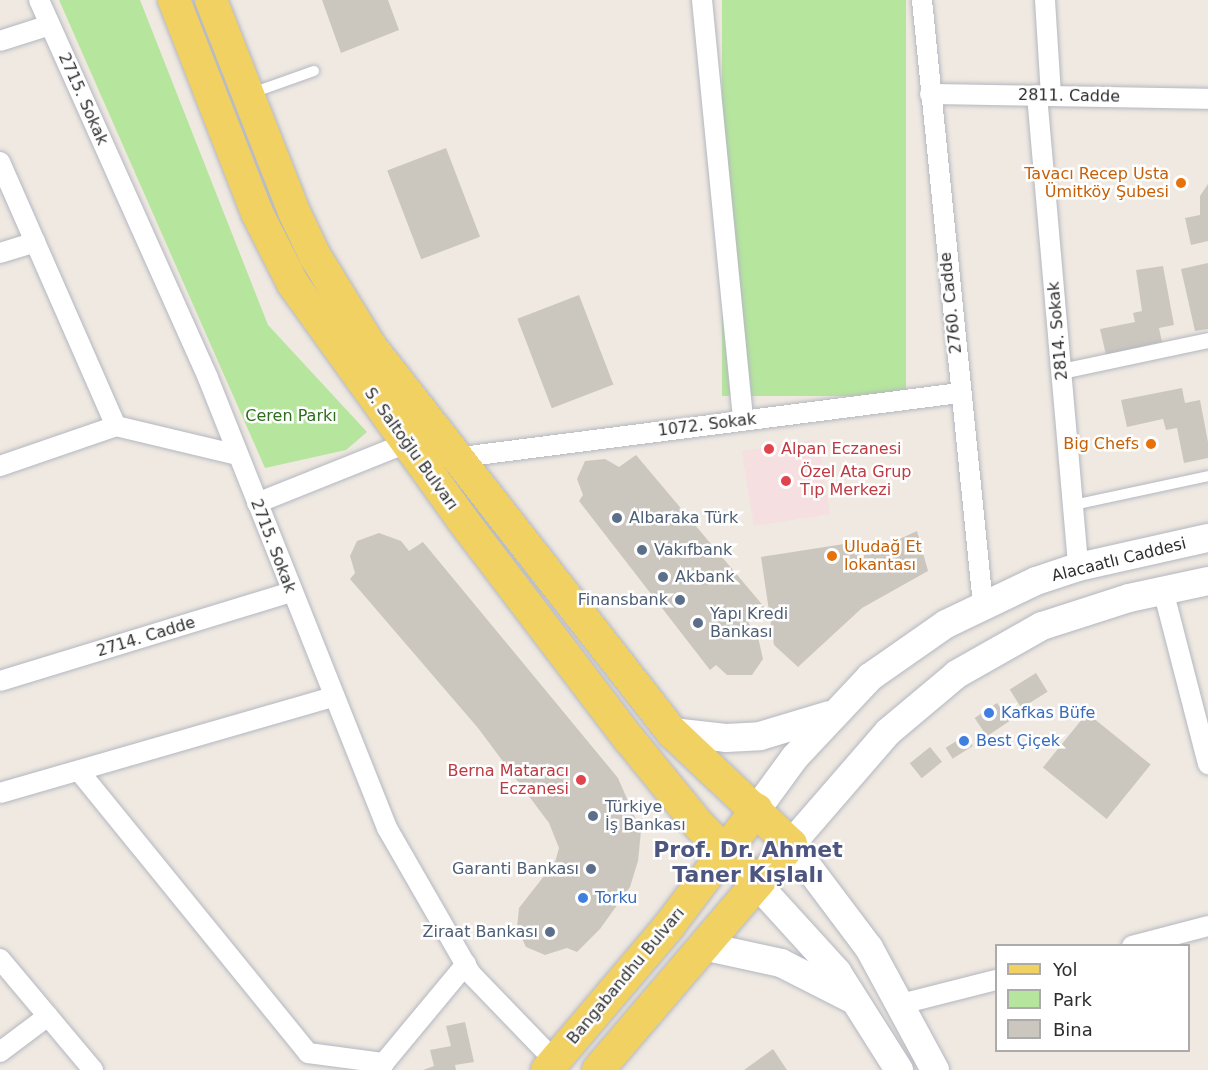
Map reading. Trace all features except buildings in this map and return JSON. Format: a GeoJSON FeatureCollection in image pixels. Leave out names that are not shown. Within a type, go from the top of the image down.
{"type":"FeatureCollection","features":[{"type":"Feature","properties":{"kind":"main road","name":"S. Saltoğlu Bulvarı"},"geometry":{"type":"LineString","coordinates":[[174,0],[275,251],[293,284],[407,443],[672,795],[757,884]]}},
{"type":"Feature","properties":{"kind":"main road","name":"S. Saltoğlu Bulvarı"},"geometry":{"type":"LineString","coordinates":[[211,0],[247,95],[315,256],[371,347],[454,458],[672,732],[757,809],[791,844]]}},
{"type":"Feature","properties":{"kind":"main road","name":"Alacaatlı Caddesi"},"geometry":{"type":"LineString","coordinates":[[757,809],[832,715],[870,677],[910,647],[983,605],[1078,567],[1208,538]]}},
{"type":"Feature","properties":{"kind":"main road"},"geometry":{"type":"LineString","coordinates":[[598,1070],[888,732],[957,674],[1042,626],[1163,590],[1208,580]]}},
{"type":"Feature","properties":{"kind":"main road"},"geometry":{"type":"LineString","coordinates":[[672,732],[726,738],[760,736],[832,715]]}},
{"type":"Feature","properties":{"kind":"main road","name":"Bangabandhu Bulvarı"},"geometry":{"type":"LineString","coordinates":[[551,1065],[669,926],[757,809]]}},
{"type":"Feature","properties":{"kind":"main road"},"geometry":{"type":"LineString","coordinates":[[791,844],[858,931],[901,1004],[935,1070]]}},
{"type":"Feature","properties":{"kind":"main road"},"geometry":{"type":"LineString","coordinates":[[757,884],[816,946],[859,1004],[898,1070]]}},
{"type":"Feature","properties":{"kind":"main road"},"geometry":{"type":"LineString","coordinates":[[703,946],[789,966],[859,1004]]}},
{"type":"Feature","properties":{"kind":"street","name":"2715. Sokak"},"geometry":{"type":"LineString","coordinates":[[39,0],[208,378],[291,592],[387,828],[466,964],[489,996],[551,1065]]}},
{"type":"Feature","properties":{"kind":"street"},"geometry":{"type":"LineString","coordinates":[[702,0],[743,420]]}},
{"type":"Feature","properties":{"kind":"street","name":"2760. Cadde"},"geometry":{"type":"LineString","coordinates":[[922,0],[983,605]]}},
{"type":"Feature","properties":{"kind":"street","name":"2814. Sokak"},"geometry":{"type":"LineString","coordinates":[[1045,0],[1044,96],[1061,371],[1078,567]]}},
{"type":"Feature","properties":{"kind":"street"},"geometry":{"type":"LineString","coordinates":[[0,41],[50,24]]}},
{"type":"Feature","properties":{"kind":"street","name":"2811. Cadde"},"geometry":{"type":"LineString","coordinates":[[930,93],[1208,99]]}},
{"type":"Feature","properties":{"kind":"street"},"geometry":{"type":"LineString","coordinates":[[0,162],[116,426]]}},
{"type":"Feature","properties":{"kind":"street"},"geometry":{"type":"LineString","coordinates":[[0,253],[35,242]]}},
{"type":"Feature","properties":{"kind":"street"},"geometry":{"type":"LineString","coordinates":[[1061,371],[1208,340]]}},
{"type":"Feature","properties":{"kind":"street","name":"1072. Sokak"},"geometry":{"type":"LineString","coordinates":[[454,458],[960,393]]}},
{"type":"Feature","properties":{"kind":"street"},"geometry":{"type":"LineString","coordinates":[[0,466],[116,426],[238,455]]}},
{"type":"Feature","properties":{"kind":"street"},"geometry":{"type":"LineString","coordinates":[[257,503],[407,443]]}},
{"type":"Feature","properties":{"kind":"street"},"geometry":{"type":"LineString","coordinates":[[1163,590],[1208,764]]}},
{"type":"Feature","properties":{"kind":"street","name":"2714. Cadde"},"geometry":{"type":"LineString","coordinates":[[0,681],[291,592]]}},
{"type":"Feature","properties":{"kind":"street"},"geometry":{"type":"LineString","coordinates":[[0,794],[333,697]]}},
{"type":"Feature","properties":{"kind":"street"},"geometry":{"type":"LineString","coordinates":[[79,771],[308,1053],[381,1067],[466,964]]}},
{"type":"Feature","properties":{"kind":"street"},"geometry":{"type":"LineString","coordinates":[[1136,944],[1208,926]]}},
{"type":"Feature","properties":{"kind":"street"},"geometry":{"type":"LineString","coordinates":[[0,959],[93,1070]]}},
{"type":"Feature","properties":{"kind":"street"},"geometry":{"type":"LineString","coordinates":[[901,1004],[995,980]]}},
{"type":"Feature","properties":{"kind":"street"},"geometry":{"type":"LineString","coordinates":[[0,1052],[48,1016]]}},
{"type":"Feature","properties":{"kind":"lane"},"geometry":{"type":"LineString","coordinates":[[247,95],[314,71]]}},
{"type":"Feature","properties":{"kind":"lane"},"geometry":{"type":"LineString","coordinates":[[1073,505],[1208,476]]}},
{"type":"Feature","properties":{"kind":"shaded area","name":"Özel Ata Grup Tıp Merkezi"},"geometry":{"type":"Polygon","coordinates":[[[818,439],[830,514],[754,526],[742,451],[818,439]]]}},
{"type":"Feature","properties":{"kind":"green space","name":"Ceren Parkı"},"geometry":{"type":"Polygon","coordinates":[[[59,0],[140,0],[268,325],[367,432],[346,450],[265,468],[59,0]]]}},
{"type":"Feature","properties":{"kind":"green space"},"geometry":{"type":"Polygon","coordinates":[[[722,0],[906,0],[906,396],[722,396],[722,0]]]}},
{"type":"Feature","properties":{"kind":"place","name":"Tavacı Recep Usta Ümitköy Şubesi"},"geometry":{"type":"Point","coordinates":[1181,183]}},
{"type":"Feature","properties":{"kind":"place","name":"Big Chefs"},"geometry":{"type":"Point","coordinates":[1151,444]}},
{"type":"Feature","properties":{"kind":"place","name":"Alpan Eczanesi"},"geometry":{"type":"Point","coordinates":[769,449]}},
{"type":"Feature","properties":{"kind":"place","name":"Özel Ata Grup Tıp Merkezi"},"geometry":{"type":"Point","coordinates":[786,481]}},
{"type":"Feature","properties":{"kind":"place","name":"Albaraka Türk"},"geometry":{"type":"Point","coordinates":[617,518]}},
{"type":"Feature","properties":{"kind":"place","name":"Vakıfbank"},"geometry":{"type":"Point","coordinates":[642,550]}},
{"type":"Feature","properties":{"kind":"place","name":"Uludağ Et lokantası"},"geometry":{"type":"Point","coordinates":[832,556]}},
{"type":"Feature","properties":{"kind":"place","name":"Akbank"},"geometry":{"type":"Point","coordinates":[663,577]}},
{"type":"Feature","properties":{"kind":"place","name":"Finansbank"},"geometry":{"type":"Point","coordinates":[680,600]}},
{"type":"Feature","properties":{"kind":"place","name":"Yapı Kredi Bankası"},"geometry":{"type":"Point","coordinates":[698,623]}},
{"type":"Feature","properties":{"kind":"place","name":"Kafkas Büfe"},"geometry":{"type":"Point","coordinates":[989,713]}},
{"type":"Feature","properties":{"kind":"place","name":"Best Çiçek"},"geometry":{"type":"Point","coordinates":[964,741]}},
{"type":"Feature","properties":{"kind":"place","name":"Berna Mataracı Eczanesi"},"geometry":{"type":"Point","coordinates":[581,780]}},
{"type":"Feature","properties":{"kind":"place","name":"Türkiye İş Bankası"},"geometry":{"type":"Point","coordinates":[593,816]}},
{"type":"Feature","properties":{"kind":"place","name":"Garanti Bankası"},"geometry":{"type":"Point","coordinates":[591,869]}},
{"type":"Feature","properties":{"kind":"place","name":"Torku"},"geometry":{"type":"Point","coordinates":[583,898]}},
{"type":"Feature","properties":{"kind":"place","name":"Ziraat Bankası"},"geometry":{"type":"Point","coordinates":[550,932]}},
{"type":"Feature","properties":{"kind":"district","name":"Prof. Dr. Ahmet Taner Kışlalı"},"geometry":{"type":"Point","coordinates":[748,862]}}]}
